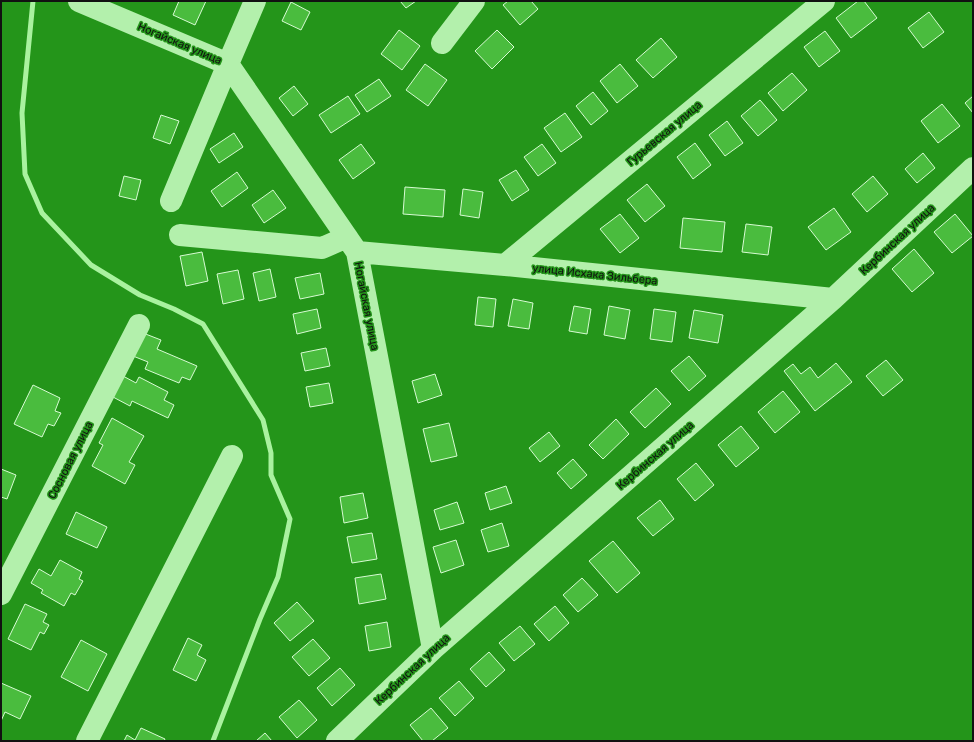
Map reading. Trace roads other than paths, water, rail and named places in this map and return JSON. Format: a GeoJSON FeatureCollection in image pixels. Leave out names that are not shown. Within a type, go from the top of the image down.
{"type":"FeatureCollection","features":[{"type":"Feature","properties":{"kind":"street","name":"Ногайская улица"},"geometry":{"type":"LineString","coordinates":[[79,1],[228,64],[352,244],[433,649]]}},
{"type":"Feature","properties":{"kind":"street"},"geometry":{"type":"LineString","coordinates":[[171,201],[255,1]]}},
{"type":"Feature","properties":{"kind":"street"},"geometry":{"type":"LineString","coordinates":[[442,43],[474,1]]}},
{"type":"Feature","properties":{"kind":"street","name":"Гурьевская улица"},"geometry":{"type":"LineString","coordinates":[[504,265],[824,1]]}},
{"type":"Feature","properties":{"kind":"street","name":"Кербинская улица"},"geometry":{"type":"LineString","coordinates":[[337,741],[433,649],[833,299],[973,168]]}},
{"type":"Feature","properties":{"kind":"street"},"geometry":{"type":"LineString","coordinates":[[180,235],[322,248],[352,244]]}},
{"type":"Feature","properties":{"kind":"street","name":"улица Исхака Зильбера"},"geometry":{"type":"LineString","coordinates":[[352,244],[504,265],[833,299]]}},
{"type":"Feature","properties":{"kind":"street","name":"Сосновая улица"},"geometry":{"type":"LineString","coordinates":[[1,594],[139,325]]}},
{"type":"Feature","properties":{"kind":"street"},"geometry":{"type":"LineString","coordinates":[[87,741],[232,456]]}},
{"type":"Feature","properties":{"kind":"waterway"},"geometry":{"type":"LineString","coordinates":[[33,1],[22,113],[25,174],[42,213],[91,265],[140,295],[174,309],[203,324],[263,420],[271,453],[271,475],[290,519],[278,577],[260,619],[213,741]]}}]}
